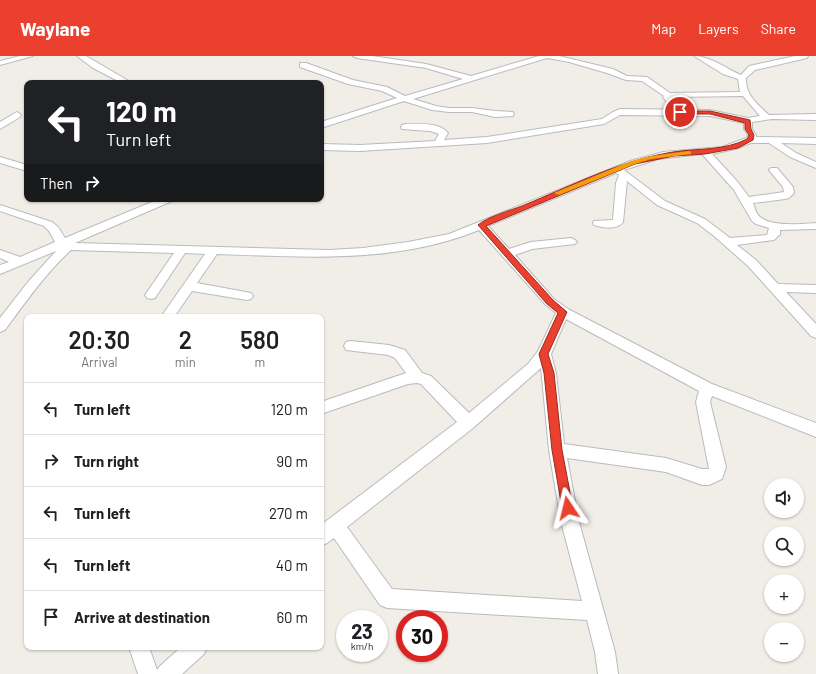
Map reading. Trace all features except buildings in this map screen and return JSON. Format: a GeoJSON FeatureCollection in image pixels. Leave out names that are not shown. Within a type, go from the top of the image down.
{"type":"FeatureCollection","features":[{"type":"Feature","properties":{"kind":"street"},"geometry":{"type":"LineString","coordinates":[[0,63],[29,56]]}},
{"type":"Feature","properties":{"kind":"street"},"geometry":{"type":"LineString","coordinates":[[81,56],[122,80]]}},
{"type":"Feature","properties":{"kind":"street"},"geometry":{"type":"LineString","coordinates":[[357,56],[426,66],[471,79]]}},
{"type":"Feature","properties":{"kind":"street"},"geometry":{"type":"LineString","coordinates":[[324,124],[547,56],[570,60],[610,71],[626,78],[644,79],[668,94],[745,94]]}},
{"type":"Feature","properties":{"kind":"street"},"geometry":{"type":"LineString","coordinates":[[698,56],[726,72],[742,78]]}},
{"type":"Feature","properties":{"kind":"street"},"geometry":{"type":"LineString","coordinates":[[768,118],[745,94],[742,87],[742,78],[752,68],[804,56]]}},
{"type":"Feature","properties":{"kind":"street"},"geometry":{"type":"LineString","coordinates":[[304,65],[350,82],[384,89],[405,100],[449,110],[510,114]]}},
{"type":"Feature","properties":{"kind":"street"},"geometry":{"type":"LineString","coordinates":[[668,94],[668,97],[680,112]]}},
{"type":"Feature","properties":{"kind":"street"},"geometry":{"type":"LineString","coordinates":[[324,147],[360,148],[487,140],[525,135],[609,120],[615,113],[620,112],[710,113],[748,122],[754,119],[816,117]]}},
{"type":"Feature","properties":{"kind":"street"},"geometry":{"type":"LineString","coordinates":[[0,126],[17,115]]}},
{"type":"Feature","properties":{"kind":"street"},"geometry":{"type":"LineString","coordinates":[[748,122],[748,129],[752,135],[750,140]]}},
{"type":"Feature","properties":{"kind":"street"},"geometry":{"type":"LineString","coordinates":[[405,127],[430,128],[439,130],[444,133],[437,144]]}},
{"type":"Feature","properties":{"kind":"street"},"geometry":{"type":"LineString","coordinates":[[65,245],[329,254],[364,252],[408,246],[452,237],[621,172],[651,158],[674,154],[705,152],[738,146],[750,140],[773,142],[816,141]]}},
{"type":"Feature","properties":{"kind":"street"},"geometry":{"type":"LineString","coordinates":[[773,142],[794,155],[816,165]]}},
{"type":"Feature","properties":{"kind":"street"},"geometry":{"type":"LineString","coordinates":[[705,152],[728,177],[746,201],[757,220],[765,224],[775,226],[816,226]]}},
{"type":"Feature","properties":{"kind":"street"},"geometry":{"type":"LineString","coordinates":[[0,160],[24,167]]}},
{"type":"Feature","properties":{"kind":"street"},"geometry":{"type":"LineString","coordinates":[[746,201],[785,196],[789,193],[788,187],[774,170]]}},
{"type":"Feature","properties":{"kind":"street"},"geometry":{"type":"LineString","coordinates":[[598,223],[614,224],[618,222],[621,172]]}},
{"type":"Feature","properties":{"kind":"street"},"geometry":{"type":"LineString","coordinates":[[621,172],[661,203],[701,220],[728,242],[752,263],[816,333]]}},
{"type":"Feature","properties":{"kind":"street"},"geometry":{"type":"LineString","coordinates":[[150,202],[157,204]]}},
{"type":"Feature","properties":{"kind":"street"},"geometry":{"type":"LineString","coordinates":[[0,270],[65,245],[161,202]]}},
{"type":"Feature","properties":{"kind":"street"},"geometry":{"type":"LineString","coordinates":[[0,208],[48,224],[54,229],[65,245]]}},
{"type":"Feature","properties":{"kind":"street"},"geometry":{"type":"LineString","coordinates":[[481,225],[550,302],[563,312],[707,388],[816,430]]}},
{"type":"Feature","properties":{"kind":"street"},"geometry":{"type":"LineString","coordinates":[[728,242],[770,238],[774,234],[775,226]]}},
{"type":"Feature","properties":{"kind":"street"},"geometry":{"type":"LineString","coordinates":[[506,254],[531,246],[571,242]]}},
{"type":"Feature","properties":{"kind":"street"},"geometry":{"type":"LineString","coordinates":[[0,327],[65,245]]}},
{"type":"Feature","properties":{"kind":"street"},"geometry":{"type":"LineString","coordinates":[[151,295],[182,249]]}},
{"type":"Feature","properties":{"kind":"street"},"geometry":{"type":"LineString","coordinates":[[169,314],[214,250]]}},
{"type":"Feature","properties":{"kind":"street"},"geometry":{"type":"LineString","coordinates":[[0,254],[20,262]]}},
{"type":"Feature","properties":{"kind":"street"},"geometry":{"type":"LineString","coordinates":[[190,286],[247,296]]}},
{"type":"Feature","properties":{"kind":"street"},"geometry":{"type":"LineString","coordinates":[[776,288],[816,289]]}},
{"type":"Feature","properties":{"kind":"street"},"geometry":{"type":"LineString","coordinates":[[324,534],[468,423],[534,368],[544,354],[563,312]]}},
{"type":"Feature","properties":{"kind":"street"},"geometry":{"type":"LineString","coordinates":[[351,346],[389,350],[400,354],[417,377]]}},
{"type":"Feature","properties":{"kind":"street"},"geometry":{"type":"LineString","coordinates":[[544,354],[549,373],[557,450],[570,522],[605,652],[608,674]]}},
{"type":"Feature","properties":{"kind":"street"},"geometry":{"type":"LineString","coordinates":[[324,407],[408,378],[417,377],[426,380],[468,423]]}},
{"type":"Feature","properties":{"kind":"street"},"geometry":{"type":"LineString","coordinates":[[557,450],[666,465],[702,477],[710,477],[716,474],[718,467],[703,402],[707,388]]}},
{"type":"Feature","properties":{"kind":"street"},"geometry":{"type":"LineString","coordinates":[[335,525],[387,598],[594,611]]}},
{"type":"Feature","properties":{"kind":"street"},"geometry":{"type":"LineString","coordinates":[[140,650],[148,674]]}},
{"type":"Feature","properties":{"kind":"street"},"geometry":{"type":"LineString","coordinates":[[166,674],[194,650]]}},
{"type":"Feature","properties":{"kind":"slow traffic"},"geometry":{"type":"LineString","coordinates":[[557,193],[633,163],[651,158],[689,153]]}},
{"type":"Feature","properties":{"kind":"route"},"geometry":{"type":"LineString","coordinates":[[568,508],[557,450],[549,373],[544,354],[563,312],[550,302],[531,282],[481,225],[633,163],[674,154],[726,149],[738,146],[750,140],[752,135],[748,129],[748,122],[710,113],[680,112]]}}]}
